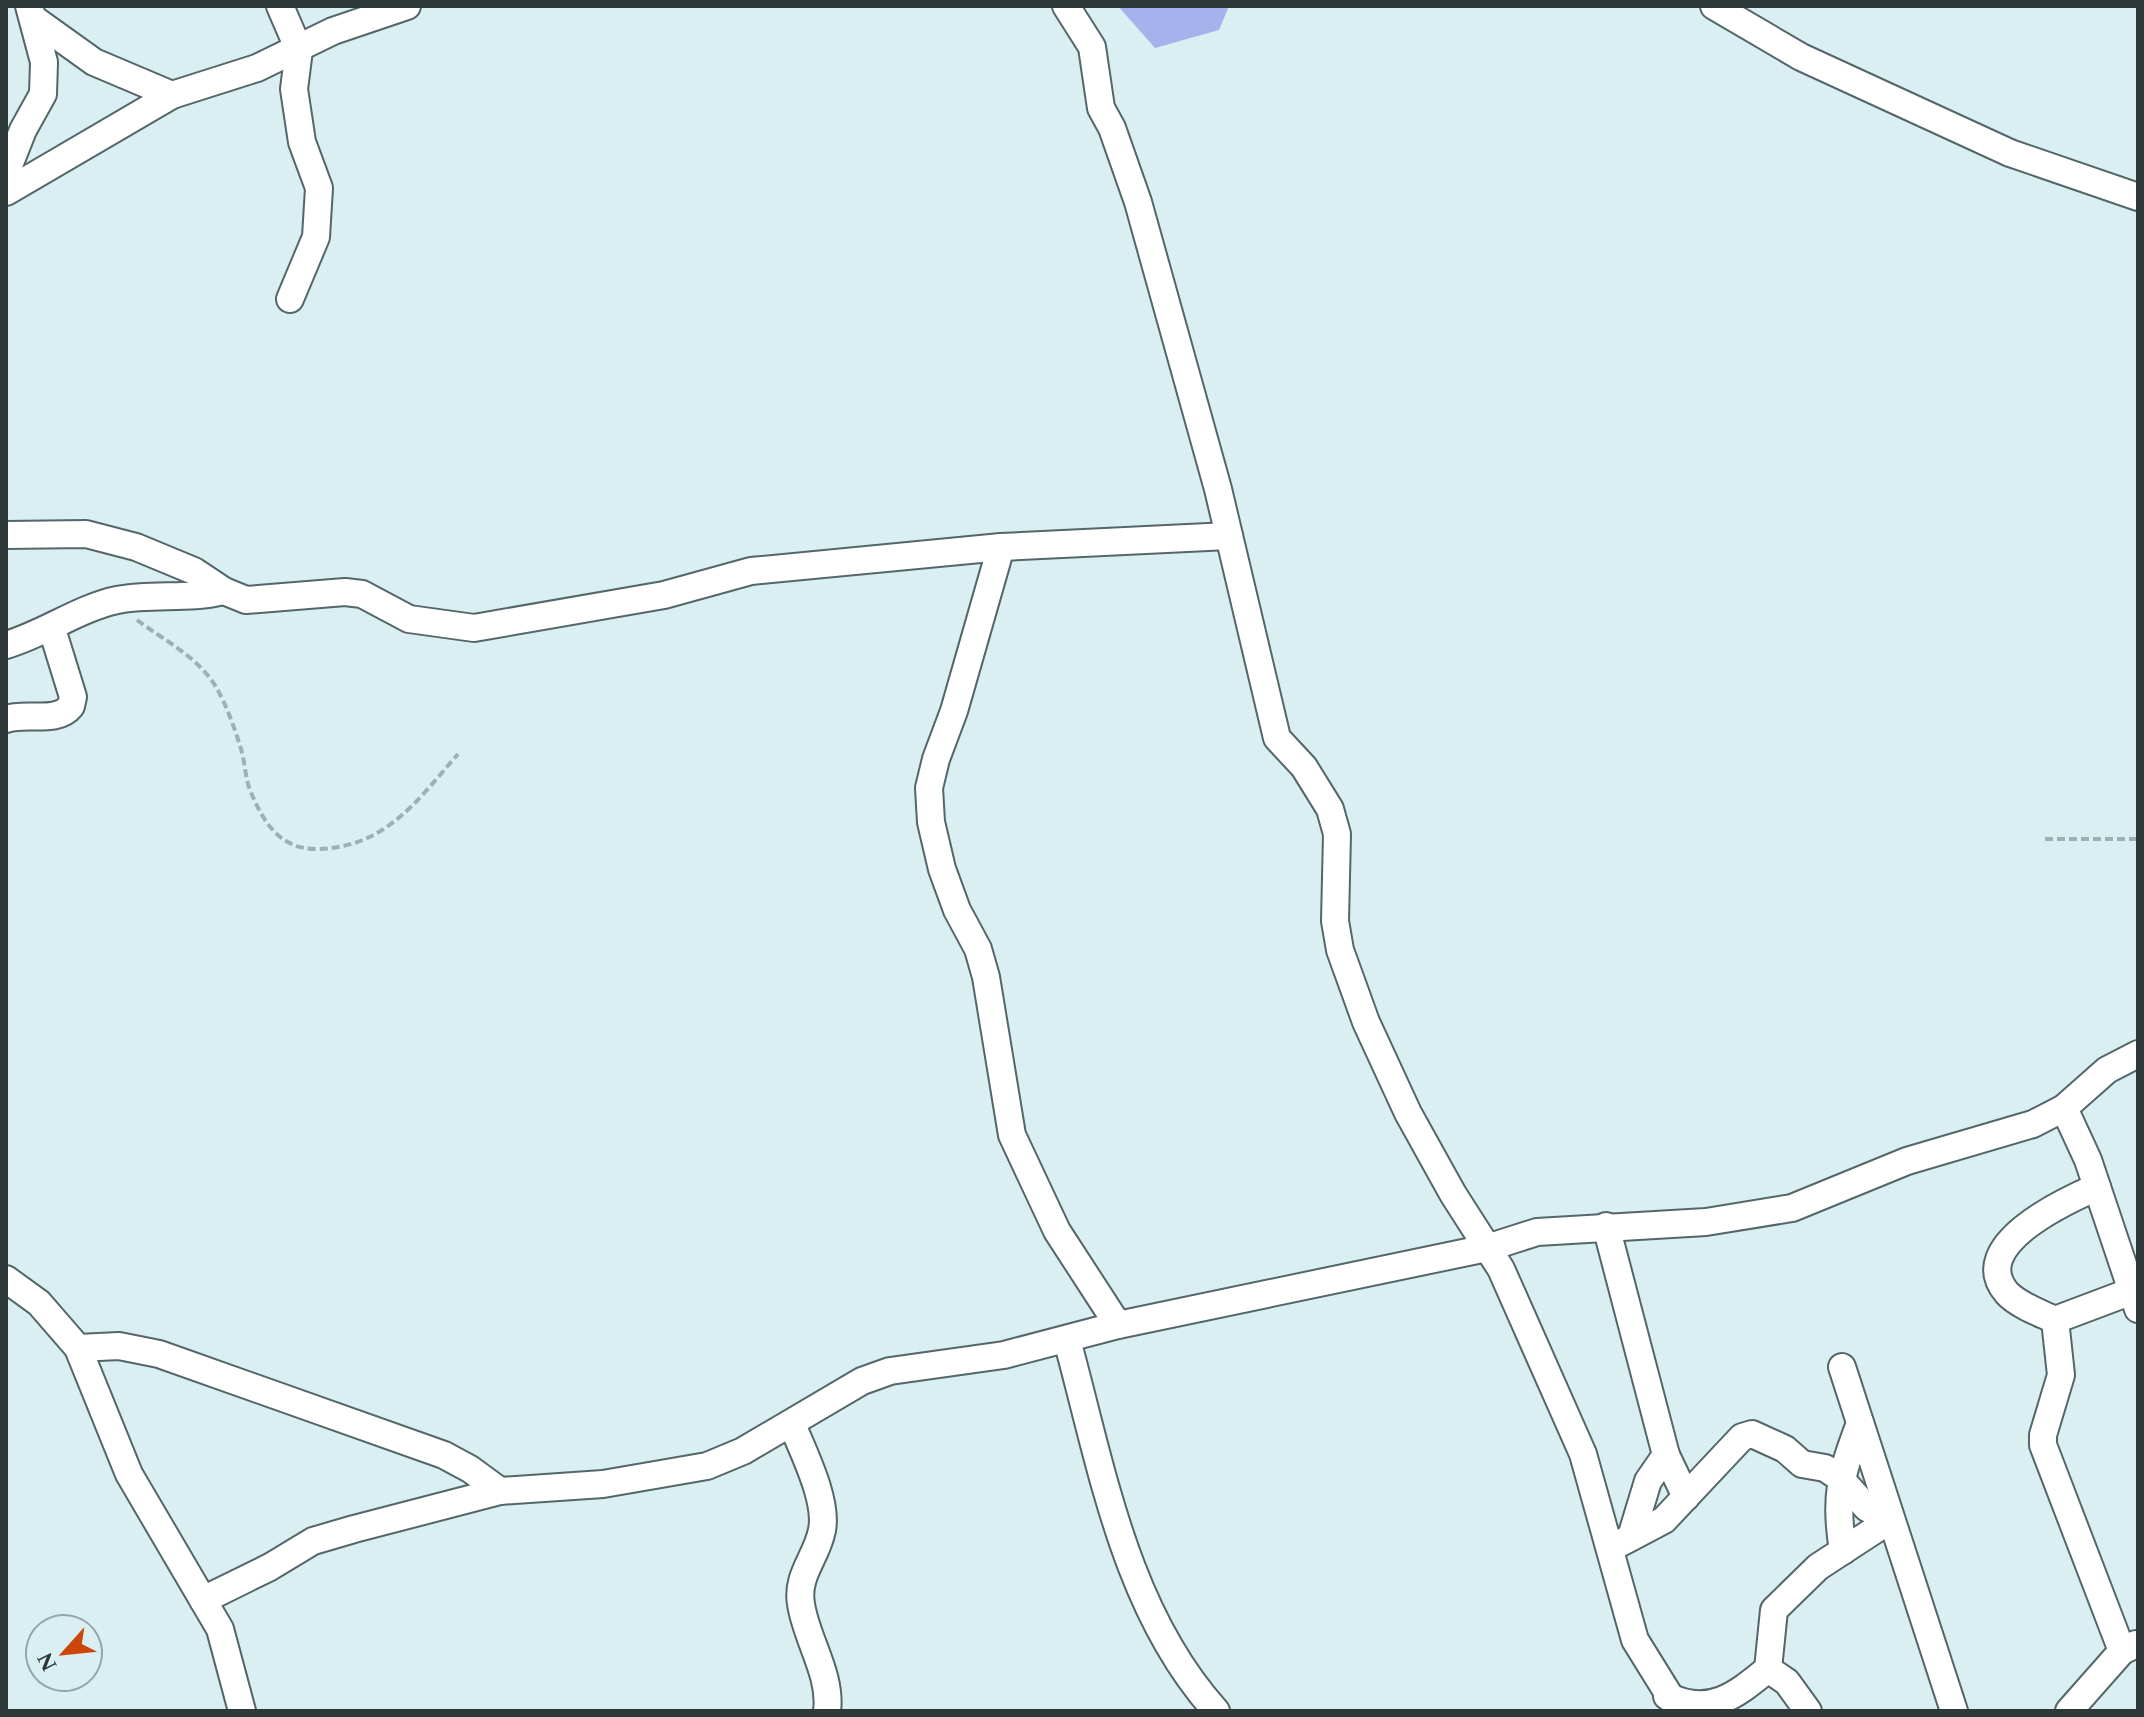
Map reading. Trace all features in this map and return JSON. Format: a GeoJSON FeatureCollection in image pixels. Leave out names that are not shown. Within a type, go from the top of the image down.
{"type":"FeatureCollection","features":[{"type":"Feature","properties":{"kind":"street"},"geometry":{"type":"LineString","coordinates":[[280,6],[299,50],[294,89],[302,142],[319,188],[316,237],[290,299]]}},
{"type":"Feature","properties":{"kind":"street"},"geometry":{"type":"LineString","coordinates":[[6,192],[172,95],[257,68],[333,31],[407,6]]}},
{"type":"Feature","properties":{"kind":"street"},"geometry":{"type":"LineString","coordinates":[[1066,6],[1092,47],[1101,108],[1112,128],[1138,202],[1229,536],[1277,738],[1304,767],[1330,809],[1337,834],[1335,921],[1340,950],[1366,1022],[1408,1113],[1501,1269],[1621,1542]]}},
{"type":"Feature","properties":{"kind":"street"},"geometry":{"type":"LineString","coordinates":[[1714,6],[1801,57],[2010,153],[2138,197]]}},
{"type":"Feature","properties":{"kind":"street"},"geometry":{"type":"LineString","coordinates":[[31,12],[94,62],[172,95]]}},
{"type":"Feature","properties":{"kind":"street"},"geometry":{"type":"LineString","coordinates":[[6,173],[23,130],[43,94],[44,62],[31,12]]}},
{"type":"Feature","properties":{"kind":"street"},"geometry":{"type":"LineString","coordinates":[[6,535],[86,534],[111,540],[194,571],[224,591],[246,600],[345,592],[362,594],[409,619],[474,628],[664,595],[751,571],[1001,547],[1229,536]]}},
{"type":"Feature","properties":{"kind":"street"},"geometry":{"type":"LineString","coordinates":[[1001,547],[954,711],[936,759],[929,788],[931,822],[942,869],[957,910],[978,949],[986,977],[1012,1135],[1057,1231],[1118,1325]]}},
{"type":"Feature","properties":{"kind":"street"},"geometry":{"type":"LineString","coordinates":[[6,645],[52,629],[114,601],[148,596],[190,597],[224,591]]}},
{"type":"Feature","properties":{"kind":"street"},"geometry":{"type":"LineString","coordinates":[[6,719],[58,716],[71,706],[73,697],[52,629]]}},
{"type":"Feature","properties":{"kind":"street"},"geometry":{"type":"LineString","coordinates":[[203,1600],[270,1567],[313,1541],[500,1491],[603,1484],[707,1466],[792,1424],[862,1381],[890,1371],[1004,1355],[1118,1325],[1487,1248],[1537,1232],[1706,1222],[1792,1208],[1907,1161],[2033,1124],[2064,1108],[2107,1070],[2138,1054]]}},
{"type":"Feature","properties":{"kind":"street"},"geometry":{"type":"LineString","coordinates":[[2064,1108],[2097,1187],[2135,1300],[2055,1320],[2008,1294],[1998,1279],[2001,1251],[2052,1208],[2097,1187]]}},
{"type":"Feature","properties":{"kind":"street"},"geometry":{"type":"LineString","coordinates":[[1606,1226],[1666,1455],[1686,1497]]}},
{"type":"Feature","properties":{"kind":"street"},"geometry":{"type":"LineString","coordinates":[[6,1279],[39,1303],[78,1348],[129,1474],[220,1629],[242,1711]]}},
{"type":"Feature","properties":{"kind":"street"},"geometry":{"type":"LineString","coordinates":[[2055,1320],[2061,1375],[2043,1435],[2043,1445],[2130,1647],[2069,1711]]}},
{"type":"Feature","properties":{"kind":"street"},"geometry":{"type":"LineString","coordinates":[[1067,1340],[1132,1568],[1171,1655],[1216,1711]]}},
{"type":"Feature","properties":{"kind":"street"},"geometry":{"type":"LineString","coordinates":[[78,1348],[119,1346],[159,1354],[299,1407],[444,1455],[500,1491]]}},
{"type":"Feature","properties":{"kind":"street"},"geometry":{"type":"LineString","coordinates":[[1842,1367],[1954,1711]]}},
{"type":"Feature","properties":{"kind":"street"},"geometry":{"type":"LineString","coordinates":[[1843,1551],[1838,1517],[1840,1478],[1860,1423]]}},
{"type":"Feature","properties":{"kind":"street"},"geometry":{"type":"LineString","coordinates":[[792,1424],[815,1483],[823,1526],[816,1551],[800,1579],[800,1602],[807,1632],[822,1667],[827,1711]]}},
{"type":"Feature","properties":{"kind":"street"},"geometry":{"type":"LineString","coordinates":[[1621,1542],[1664,1520],[1742,1437],[1752,1434],[1785,1449],[1802,1464],[1825,1468],[1840,1478],[1867,1508],[1890,1520]]}},
{"type":"Feature","properties":{"kind":"street"},"geometry":{"type":"LineString","coordinates":[[1666,1455],[1648,1481],[1621,1542],[1620,1595],[1635,1640],[1673,1703],[1686,1706],[1724,1701],[1744,1691],[1768,1669],[1774,1610],[1818,1567],[1890,1520]]}},
{"type":"Feature","properties":{"kind":"street"},"geometry":{"type":"LineString","coordinates":[[1768,1669],[1787,1682],[1808,1711]]}},
{"type":"Feature","properties":{"kind":"path"},"geometry":{"type":"LineString","coordinates":[[114,601],[194,660],[216,687],[241,750],[248,786],[258,808],[271,830],[287,843],[308,849],[340,848],[365,842],[415,803],[458,754]]}},
{"type":"Feature","properties":{"kind":"path"},"geometry":{"type":"LineString","coordinates":[[2045,839],[2138,839]]}},
{"type":"Feature","properties":{"kind":"water"},"geometry":{"type":"Polygon","coordinates":[[[1118,6],[1229,6],[1219,30],[1155,48],[1118,6]]]}}]}
